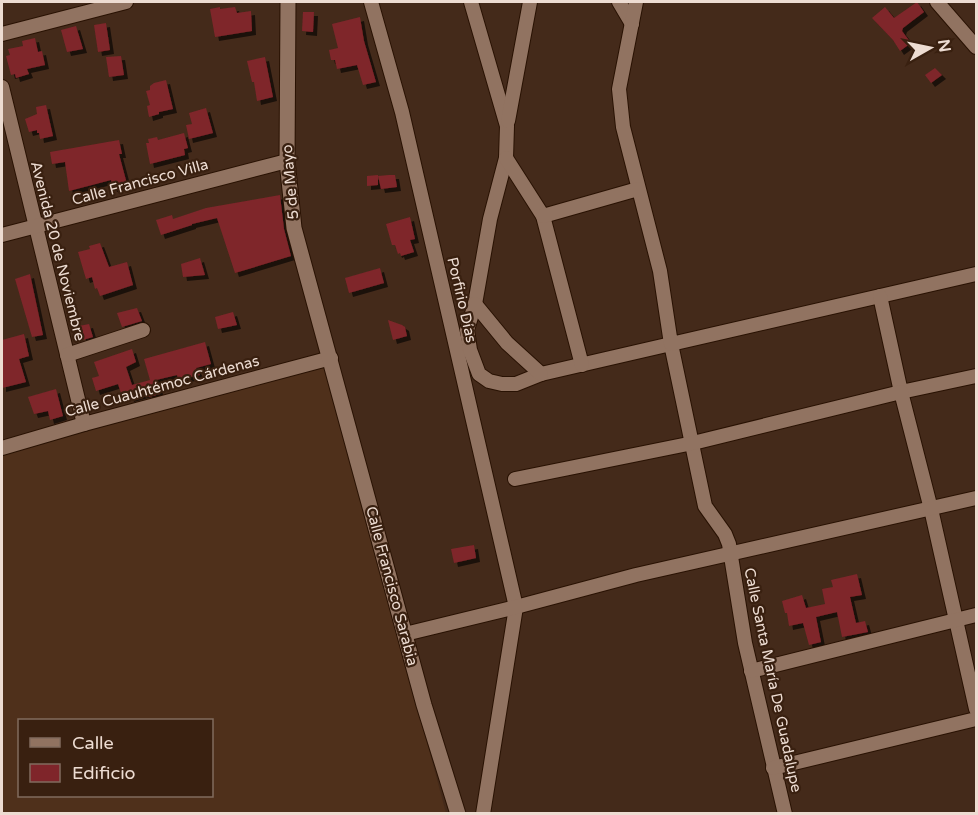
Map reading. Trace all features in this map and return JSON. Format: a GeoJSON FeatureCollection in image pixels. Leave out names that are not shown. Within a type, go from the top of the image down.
{"type":"FeatureCollection","features":[{"type":"Feature","properties":{"kind":"street"},"geometry":{"type":"LineString","coordinates":[[2,34],[126,2]]}},
{"type":"Feature","properties":{"kind":"street","name":"5 de Mayo"},"geometry":{"type":"LineString","coordinates":[[288,2],[287,161],[294,228],[331,358]]}},
{"type":"Feature","properties":{"kind":"street","name":"Porfirio Días"},"geometry":{"type":"LineString","coordinates":[[371,2],[402,112],[516,607]]}},
{"type":"Feature","properties":{"kind":"street"},"geometry":{"type":"LineString","coordinates":[[471,2],[507,126]]}},
{"type":"Feature","properties":{"kind":"street"},"geometry":{"type":"LineString","coordinates":[[530,2],[507,126],[506,158],[490,219],[475,304],[467,330],[470,350],[479,374],[489,381],[516,384],[541,374],[582,365],[670,339],[976,274]]}},
{"type":"Feature","properties":{"kind":"street"},"geometry":{"type":"LineString","coordinates":[[619,2],[632,24]]}},
{"type":"Feature","properties":{"kind":"street"},"geometry":{"type":"LineString","coordinates":[[636,2],[619,89],[623,127],[660,271],[670,339]]}},
{"type":"Feature","properties":{"kind":"street"},"geometry":{"type":"LineString","coordinates":[[937,2],[976,47]]}},
{"type":"Feature","properties":{"kind":"street","name":"Avenida 20 de Noviembre"},"geometry":{"type":"LineString","coordinates":[[2,87],[34,227],[84,423]]}},
{"type":"Feature","properties":{"kind":"street"},"geometry":{"type":"LineString","coordinates":[[506,158],[543,216],[582,365]]}},
{"type":"Feature","properties":{"kind":"street","name":"Calle Francisco Villa"},"geometry":{"type":"LineString","coordinates":[[2,235],[287,161]]}},
{"type":"Feature","properties":{"kind":"street"},"geometry":{"type":"LineString","coordinates":[[543,216],[638,189]]}},
{"type":"Feature","properties":{"kind":"street"},"geometry":{"type":"LineString","coordinates":[[880,296],[976,709]]}},
{"type":"Feature","properties":{"kind":"street"},"geometry":{"type":"LineString","coordinates":[[475,304],[507,343],[541,374]]}},
{"type":"Feature","properties":{"kind":"street"},"geometry":{"type":"LineString","coordinates":[[67,355],[143,330]]}},
{"type":"Feature","properties":{"kind":"street","name":"Calle Santa María De Guadalupe"},"geometry":{"type":"LineString","coordinates":[[670,339],[693,443],[699,487],[705,506],[725,534],[729,544],[751,671],[784,813]]}},
{"type":"Feature","properties":{"kind":"street","name":"Calle Cuauhtémoc Cárdenas"},"geometry":{"type":"LineString","coordinates":[[2,448],[84,423],[331,358]]}},
{"type":"Feature","properties":{"kind":"street","name":"Calle Francisco Sarabia"},"geometry":{"type":"LineString","coordinates":[[331,358],[424,705],[458,813]]}},
{"type":"Feature","properties":{"kind":"street"},"geometry":{"type":"LineString","coordinates":[[515,479],[693,443],[976,376]]}},
{"type":"Feature","properties":{"kind":"street"},"geometry":{"type":"LineString","coordinates":[[405,634],[636,574],[976,498]]}},
{"type":"Feature","properties":{"kind":"street"},"geometry":{"type":"LineString","coordinates":[[483,813],[516,607]]}},
{"type":"Feature","properties":{"kind":"street"},"geometry":{"type":"LineString","coordinates":[[751,671],[976,615]]}},
{"type":"Feature","properties":{"kind":"street"},"geometry":{"type":"LineString","coordinates":[[773,768],[976,719]]}},
{"type":"Feature","properties":{"kind":"shaded area"},"geometry":{"type":"Polygon","coordinates":[[[326,365],[446,813],[2,814],[2,455],[326,365]]]}},
{"type":"Feature","properties":{"kind":"building"},"geometry":{"type":"Polygon","coordinates":[[[917,2],[924,12],[903,28],[902,31],[911,43],[900,51],[872,18],[885,7],[894,18],[917,2]]]}},
{"type":"Feature","properties":{"kind":"building"},"geometry":{"type":"Polygon","coordinates":[[[220,7],[220,9],[235,7],[237,13],[251,11],[252,31],[215,37],[210,9],[220,7]]]}},
{"type":"Feature","properties":{"kind":"building"},"geometry":{"type":"Polygon","coordinates":[[[303,12],[314,12],[313,32],[302,31],[303,12]]]}},
{"type":"Feature","properties":{"kind":"building"},"geometry":{"type":"Polygon","coordinates":[[[360,17],[364,41],[376,82],[363,85],[357,65],[337,69],[335,60],[331,60],[329,50],[338,48],[332,24],[360,17]]]}},
{"type":"Feature","properties":{"kind":"building"},"geometry":{"type":"Polygon","coordinates":[[[106,23],[110,50],[98,52],[94,25],[106,23]]]}},
{"type":"Feature","properties":{"kind":"building"},"geometry":{"type":"Polygon","coordinates":[[[76,26],[83,49],[67,52],[61,30],[76,26]]]}},
{"type":"Feature","properties":{"kind":"building"},"geometry":{"type":"Polygon","coordinates":[[[35,38],[38,52],[42,51],[45,65],[27,69],[29,74],[16,78],[15,74],[11,75],[6,56],[10,55],[8,49],[23,46],[22,41],[35,38]]]}},
{"type":"Feature","properties":{"kind":"building"},"geometry":{"type":"Polygon","coordinates":[[[121,56],[124,75],[109,77],[106,57],[121,56]]]}},
{"type":"Feature","properties":{"kind":"building"},"geometry":{"type":"Polygon","coordinates":[[[265,57],[273,97],[257,101],[247,61],[265,57]]]}},
{"type":"Feature","properties":{"kind":"building"},"geometry":{"type":"Polygon","coordinates":[[[935,68],[942,75],[931,83],[925,75],[935,68]]]}},
{"type":"Feature","properties":{"kind":"building"},"geometry":{"type":"Polygon","coordinates":[[[166,80],[173,109],[149,117],[147,106],[150,105],[146,91],[150,90],[150,86],[154,83],[166,80]]]}},
{"type":"Feature","properties":{"kind":"building"},"geometry":{"type":"Polygon","coordinates":[[[46,105],[53,136],[40,139],[37,130],[29,132],[25,119],[37,114],[36,107],[46,105]]]}},
{"type":"Feature","properties":{"kind":"building"},"geometry":{"type":"Polygon","coordinates":[[[206,108],[213,133],[189,139],[186,125],[192,124],[189,113],[206,108]]]}},
{"type":"Feature","properties":{"kind":"building"},"geometry":{"type":"Polygon","coordinates":[[[184,133],[188,148],[184,149],[185,155],[150,164],[146,143],[149,143],[148,139],[157,137],[158,140],[184,133]]]}},
{"type":"Feature","properties":{"kind":"building"},"geometry":{"type":"Polygon","coordinates":[[[119,140],[122,154],[119,154],[127,184],[113,188],[111,180],[69,191],[65,162],[52,164],[50,152],[119,140]]]}},
{"type":"Feature","properties":{"kind":"building"},"geometry":{"type":"Polygon","coordinates":[[[378,175],[378,185],[367,186],[367,176],[378,175]]]}},
{"type":"Feature","properties":{"kind":"building"},"geometry":{"type":"Polygon","coordinates":[[[395,175],[397,187],[381,189],[378,176],[395,175]]]}},
{"type":"Feature","properties":{"kind":"building"},"geometry":{"type":"Polygon","coordinates":[[[280,195],[284,229],[291,256],[235,273],[217,218],[161,235],[156,220],[172,215],[173,219],[206,208],[280,195]]]}},
{"type":"Feature","properties":{"kind":"building"},"geometry":{"type":"Polygon","coordinates":[[[410,217],[415,239],[410,240],[414,252],[401,256],[395,245],[392,245],[386,224],[410,217]]]}},
{"type":"Feature","properties":{"kind":"building"},"geometry":{"type":"Polygon","coordinates":[[[100,243],[109,267],[127,262],[133,285],[100,296],[97,288],[95,289],[92,277],[86,279],[78,252],[100,243]]]}},
{"type":"Feature","properties":{"kind":"building"},"geometry":{"type":"Polygon","coordinates":[[[200,258],[205,275],[183,277],[181,264],[200,258]]]}},
{"type":"Feature","properties":{"kind":"building"},"geometry":{"type":"Polygon","coordinates":[[[380,268],[384,283],[349,293],[345,278],[380,268]]]}},
{"type":"Feature","properties":{"kind":"building"},"geometry":{"type":"Polygon","coordinates":[[[30,274],[43,335],[32,337],[15,279],[30,274]]]}},
{"type":"Feature","properties":{"kind":"building"},"geometry":{"type":"Polygon","coordinates":[[[137,308],[142,321],[122,327],[117,313],[137,308]]]}},
{"type":"Feature","properties":{"kind":"building"},"geometry":{"type":"Polygon","coordinates":[[[233,312],[237,325],[218,329],[215,317],[233,312]]]}},
{"type":"Feature","properties":{"kind":"building"},"geometry":{"type":"Polygon","coordinates":[[[388,320],[405,327],[407,336],[393,340],[388,320]]]}},
{"type":"Feature","properties":{"kind":"building"},"geometry":{"type":"Polygon","coordinates":[[[89,324],[93,337],[83,340],[79,326],[89,324]]]}},
{"type":"Feature","properties":{"kind":"building"},"geometry":{"type":"Polygon","coordinates":[[[24,334],[29,356],[19,359],[26,382],[2,388],[2,340],[24,334]]]}},
{"type":"Feature","properties":{"kind":"building"},"geometry":{"type":"Polygon","coordinates":[[[205,342],[211,364],[196,368],[200,375],[178,380],[177,375],[156,380],[160,394],[149,397],[148,393],[130,398],[128,391],[121,393],[118,384],[96,391],[92,378],[99,376],[94,362],[132,349],[136,362],[126,367],[132,385],[150,380],[144,359],[205,342]]]}},
{"type":"Feature","properties":{"kind":"building"},"geometry":{"type":"Polygon","coordinates":[[[56,389],[63,416],[50,420],[48,411],[34,414],[28,397],[56,389]]]}},
{"type":"Feature","properties":{"kind":"building"},"geometry":{"type":"Polygon","coordinates":[[[474,545],[476,558],[454,563],[451,549],[474,545]]]}},
{"type":"Feature","properties":{"kind":"building"},"geometry":{"type":"Polygon","coordinates":[[[857,574],[862,595],[850,597],[856,623],[865,621],[868,632],[842,637],[837,612],[816,617],[821,642],[809,645],[803,623],[789,626],[782,601],[802,595],[806,608],[825,604],[822,589],[833,587],[831,580],[857,574]]]}}]}
